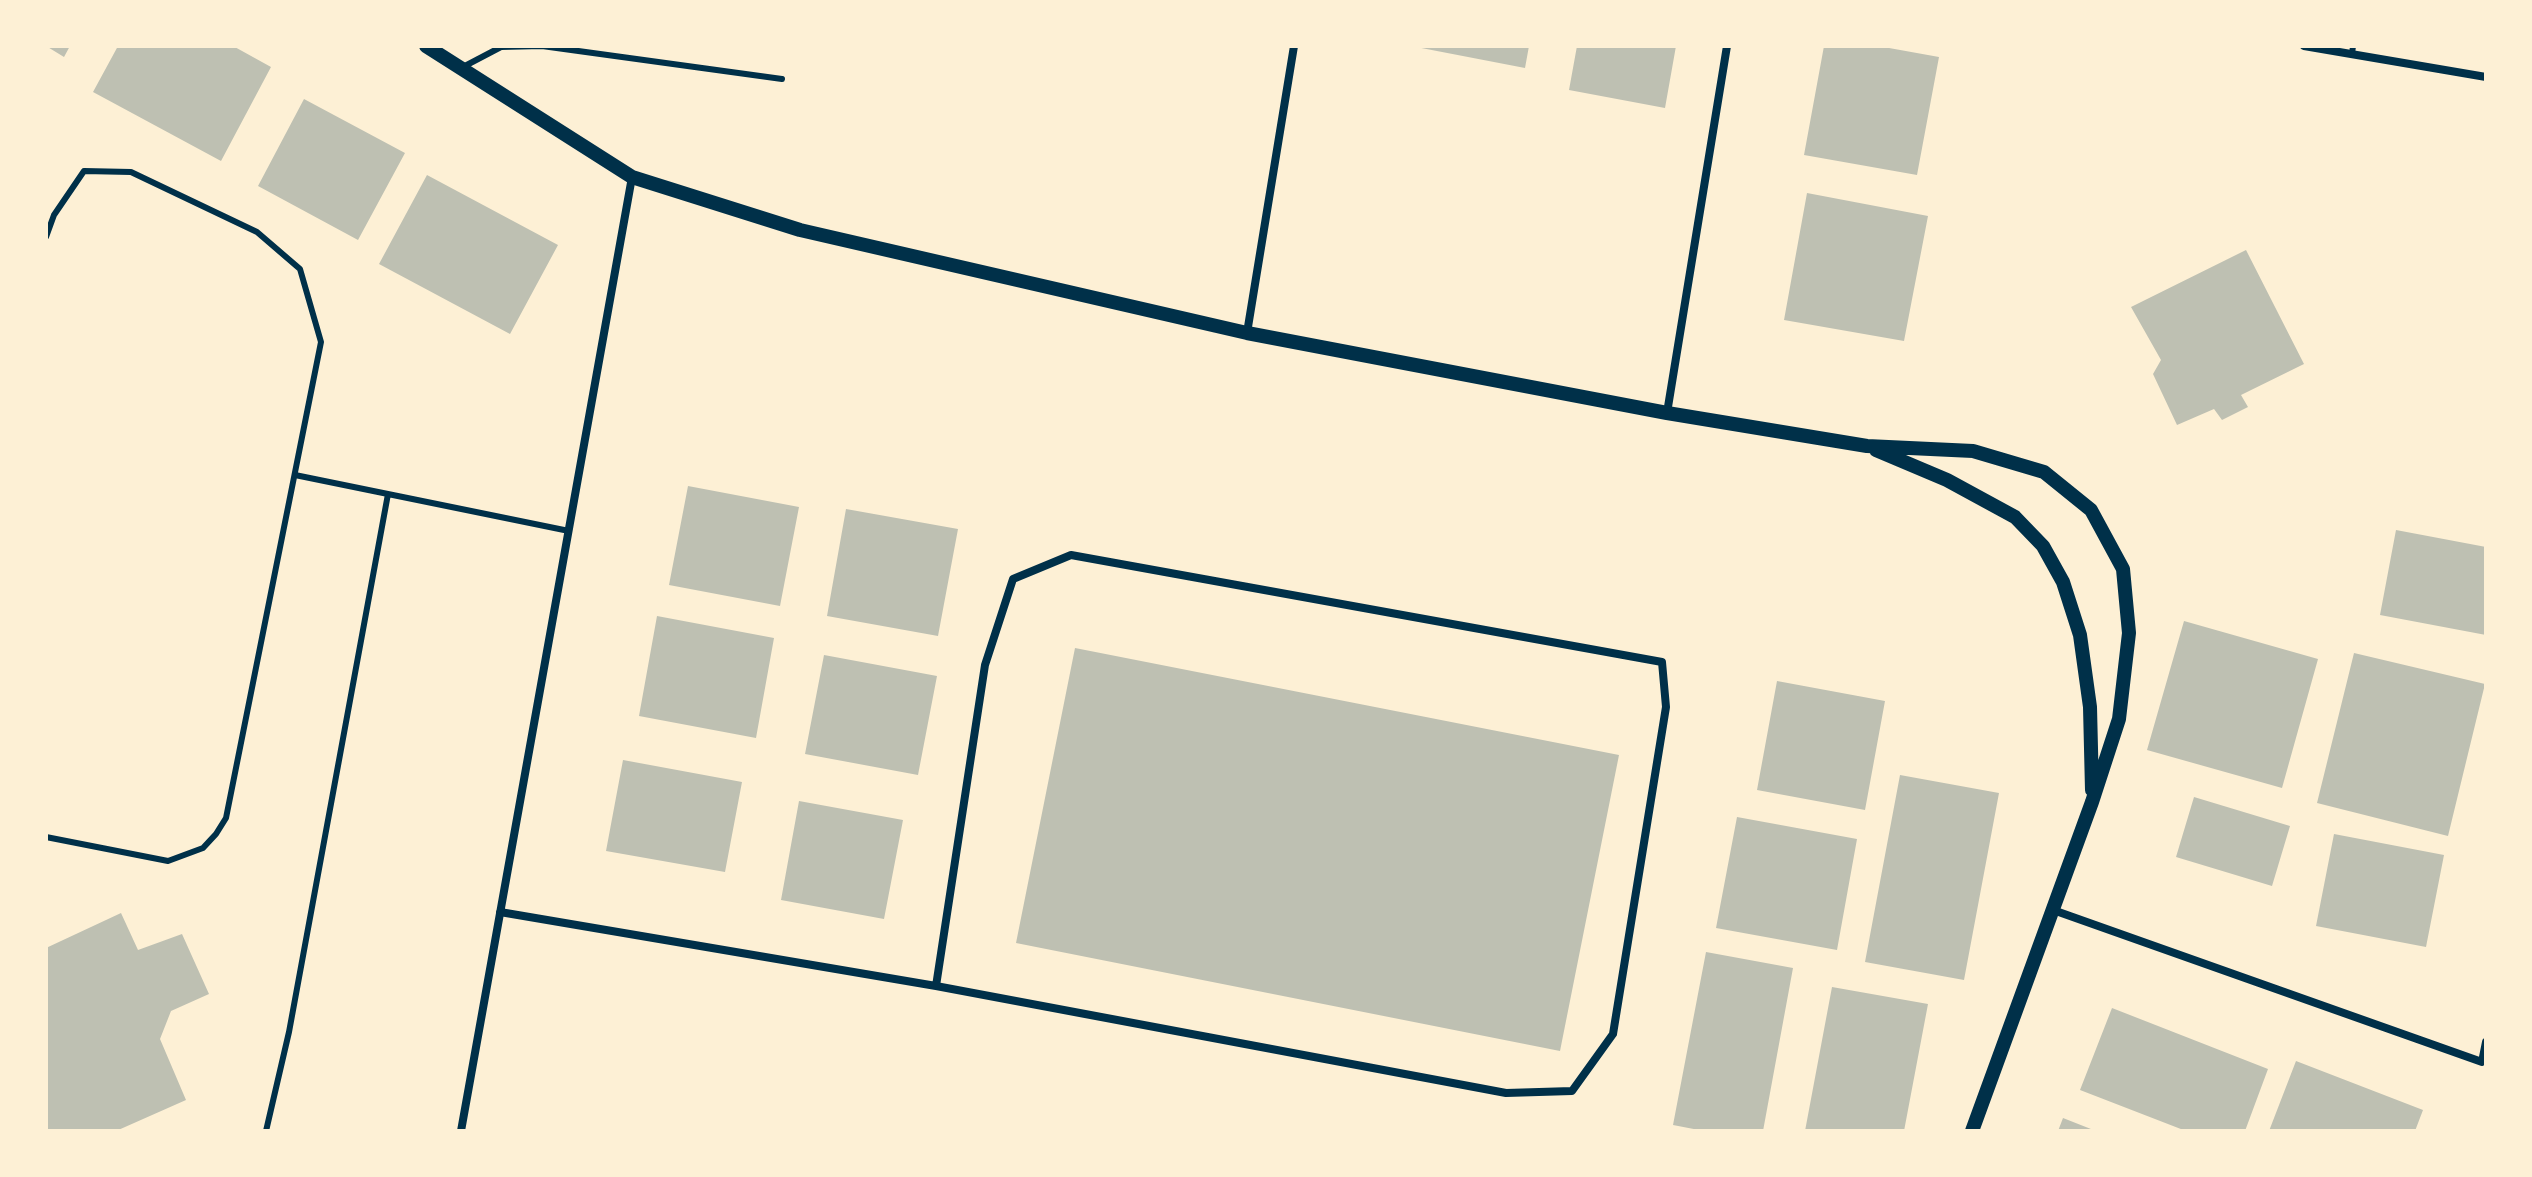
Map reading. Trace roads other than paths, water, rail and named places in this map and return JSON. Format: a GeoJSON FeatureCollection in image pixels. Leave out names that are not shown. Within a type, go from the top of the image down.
{"type":"FeatureCollection","features":[{"type":"Feature","properties":{"kind":"street"},"geometry":{"type":"LineString","coordinates":[[426,46],[632,177],[800,230],[1247,333],[1667,413],[1867,446],[1973,451],[2009,459],[2044,472],[2091,510],[2123,569],[2129,633],[2119,719],[2092,802],[1972,1131]]}},
{"type":"Feature","properties":{"kind":"street"},"geometry":{"type":"LineString","coordinates":[[1247,333],[1294,46]]}},
{"type":"Feature","properties":{"kind":"street"},"geometry":{"type":"LineString","coordinates":[[1667,413],[1727,46]]}},
{"type":"Feature","properties":{"kind":"street"},"geometry":{"type":"LineString","coordinates":[[2304,46],[2353,50],[2486,77]]}},
{"type":"Feature","properties":{"kind":"street"},"geometry":{"type":"LineString","coordinates":[[461,1131],[632,177]]}},
{"type":"Feature","properties":{"kind":"street"},"geometry":{"type":"LineString","coordinates":[[1867,446],[1947,480],[2015,517],[2043,546],[2063,582],[2080,635],[2090,707],[2092,802]]}},
{"type":"Feature","properties":{"kind":"street"},"geometry":{"type":"LineString","coordinates":[[500,912],[936,986],[1506,1093],[1572,1091],[1613,1034],[1666,707],[1662,662],[1071,555],[1013,579],[985,665],[936,986]]}},
{"type":"Feature","properties":{"kind":"street"},"geometry":{"type":"LineString","coordinates":[[2053,910],[2482,1062],[2486,1042]]}},
{"type":"Feature","properties":{"kind":"lane"},"geometry":{"type":"LineString","coordinates":[[461,68],[501,47],[542,46],[782,79]]}},
{"type":"Feature","properties":{"kind":"lane"},"geometry":{"type":"LineString","coordinates":[[46,237],[54,215],[84,171],[131,172],[257,232],[300,269],[321,342],[226,818],[203,848],[168,861],[46,837]]}},
{"type":"Feature","properties":{"kind":"lane"},"geometry":{"type":"LineString","coordinates":[[295,475],[569,531]]}},
{"type":"Feature","properties":{"kind":"lane"},"geometry":{"type":"LineString","coordinates":[[266,1131],[289,1032],[388,494]]}},
{"type":"Feature","properties":{"kind":"lane"},"geometry":{"type":"LineString","coordinates":[[2482,1062],[2486,1072]]}}]}
